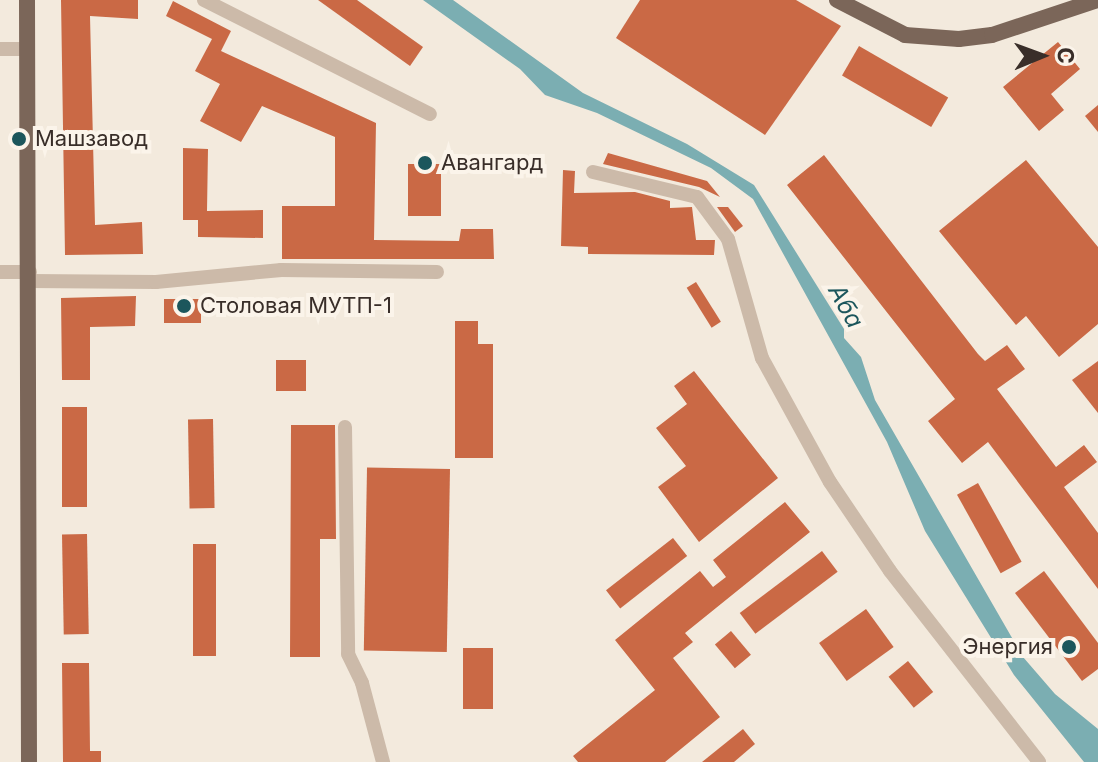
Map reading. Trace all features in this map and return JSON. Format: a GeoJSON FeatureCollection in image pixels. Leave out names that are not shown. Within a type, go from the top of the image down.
{"type":"FeatureCollection","features":[{"type":"Feature","properties":{"kind":"main road"},"geometry":{"type":"LineString","coordinates":[[27,0],[29,762]]}},
{"type":"Feature","properties":{"kind":"main road"},"geometry":{"type":"LineString","coordinates":[[837,0],[905,35],[959,39],[992,35],[1098,0]]}},
{"type":"Feature","properties":{"kind":"street"},"geometry":{"type":"LineString","coordinates":[[204,0],[430,114]]}},
{"type":"Feature","properties":{"kind":"street"},"geometry":{"type":"LineString","coordinates":[[0,49],[27,49]]}},
{"type":"Feature","properties":{"kind":"street"},"geometry":{"type":"LineString","coordinates":[[593,172],[697,197],[728,239],[762,358],[830,482],[890,571],[1039,762]]}},
{"type":"Feature","properties":{"kind":"street"},"geometry":{"type":"LineString","coordinates":[[0,272],[30,277],[156,282],[281,270],[437,272]]}},
{"type":"Feature","properties":{"kind":"street"},"geometry":{"type":"LineString","coordinates":[[345,427],[348,654],[362,683],[383,762]]}},
{"type":"Feature","properties":{"kind":"water","name":"Аба"},"geometry":{"type":"Polygon","coordinates":[[[423,0],[453,0],[583,93],[687,144],[754,185],[844,329],[844,338],[861,357],[875,400],[1023,657],[1055,694],[1098,729],[1098,762],[1084,762],[1014,675],[925,531],[887,442],[753,199],[711,168],[597,113],[545,95],[520,69],[423,0]]]}},
{"type":"Feature","properties":{"kind":"building"},"geometry":{"type":"Polygon","coordinates":[[[61,0],[138,0],[138,19],[90,16],[95,225],[142,222],[143,254],[65,255],[61,0]]]}},
{"type":"Feature","properties":{"kind":"building"},"geometry":{"type":"Polygon","coordinates":[[[318,0],[357,0],[423,47],[410,66],[318,0]]]}},
{"type":"Feature","properties":{"kind":"building"},"geometry":{"type":"Polygon","coordinates":[[[640,0],[796,0],[841,26],[765,135],[616,38],[640,0]]]}},
{"type":"Feature","properties":{"kind":"building"},"geometry":{"type":"Polygon","coordinates":[[[173,1],[231,31],[221,51],[376,123],[374,240],[459,241],[461,229],[493,229],[494,259],[282,259],[282,206],[335,206],[335,137],[262,106],[241,142],[200,121],[220,84],[195,71],[212,39],[166,16],[173,1]]]}},
{"type":"Feature","properties":{"kind":"building"},"geometry":{"type":"Polygon","coordinates":[[[1058,42],[1080,69],[1051,94],[1064,110],[1039,131],[1003,87],[1058,42]]]}},
{"type":"Feature","properties":{"kind":"building"},"geometry":{"type":"Polygon","coordinates":[[[859,46],[948,98],[931,127],[842,75],[859,46]]]}},
{"type":"Feature","properties":{"kind":"building"},"geometry":{"type":"Polygon","coordinates":[[[1098,105],[1098,132],[1085,116],[1098,105]]]}},
{"type":"Feature","properties":{"kind":"building"},"geometry":{"type":"Polygon","coordinates":[[[183,148],[208,149],[207,211],[263,210],[263,238],[198,237],[198,220],[183,220],[183,148]]]}},
{"type":"Feature","properties":{"kind":"building"},"geometry":{"type":"Polygon","coordinates":[[[608,153],[707,181],[720,197],[699,187],[603,164],[608,153]]]}},
{"type":"Feature","properties":{"kind":"building"},"geometry":{"type":"Polygon","coordinates":[[[824,155],[978,354],[985,361],[1007,345],[1025,369],[997,389],[1056,467],[1084,445],[1097,462],[1064,487],[1098,533],[1098,589],[988,442],[962,463],[928,421],[955,399],[787,185],[824,155]]]}},
{"type":"Feature","properties":{"kind":"building"},"geometry":{"type":"Polygon","coordinates":[[[1026,160],[1098,247],[1098,324],[1059,357],[1026,316],[1016,325],[939,231],[1026,160]]]}},
{"type":"Feature","properties":{"kind":"building"},"geometry":{"type":"Polygon","coordinates":[[[408,164],[441,164],[441,216],[408,216],[408,164]]]}},
{"type":"Feature","properties":{"kind":"building"},"geometry":{"type":"Polygon","coordinates":[[[563,170],[575,171],[574,193],[635,192],[670,201],[670,208],[692,207],[696,240],[715,240],[714,255],[588,254],[588,247],[561,246],[563,170]]]}},
{"type":"Feature","properties":{"kind":"building"},"geometry":{"type":"Polygon","coordinates":[[[717,207],[728,207],[743,226],[735,232],[717,207]]]}},
{"type":"Feature","properties":{"kind":"building"},"geometry":{"type":"Polygon","coordinates":[[[696,282],[721,322],[712,328],[687,288],[696,282]]]}},
{"type":"Feature","properties":{"kind":"building"},"geometry":{"type":"Polygon","coordinates":[[[136,296],[135,326],[90,327],[90,380],[62,380],[61,298],[136,296]]]}},
{"type":"Feature","properties":{"kind":"building"},"geometry":{"type":"Polygon","coordinates":[[[164,299],[201,299],[201,323],[164,323],[164,299]]]}},
{"type":"Feature","properties":{"kind":"building"},"geometry":{"type":"Polygon","coordinates":[[[455,321],[478,321],[478,344],[493,344],[493,458],[455,458],[455,321]]]}},
{"type":"Feature","properties":{"kind":"building"},"geometry":{"type":"Polygon","coordinates":[[[276,360],[306,360],[306,391],[276,391],[276,360]]]}},
{"type":"Feature","properties":{"kind":"building"},"geometry":{"type":"Polygon","coordinates":[[[1098,361],[1098,413],[1072,380],[1098,361]]]}},
{"type":"Feature","properties":{"kind":"building"},"geometry":{"type":"Polygon","coordinates":[[[694,371],[778,478],[699,542],[658,487],[686,466],[656,428],[687,404],[674,386],[694,371]]]}},
{"type":"Feature","properties":{"kind":"building"},"geometry":{"type":"Polygon","coordinates":[[[62,407],[87,407],[87,507],[62,507],[62,407]]]}},
{"type":"Feature","properties":{"kind":"building"},"geometry":{"type":"Polygon","coordinates":[[[188,419],[213,419],[215,508],[190,508],[188,419]]]}},
{"type":"Feature","properties":{"kind":"building"},"geometry":{"type":"Polygon","coordinates":[[[291,425],[335,425],[336,539],[320,539],[320,657],[290,657],[291,425]]]}},
{"type":"Feature","properties":{"kind":"building"},"geometry":{"type":"Polygon","coordinates":[[[367,468],[450,469],[447,652],[364,651],[367,468]]]}},
{"type":"Feature","properties":{"kind":"building"},"geometry":{"type":"Polygon","coordinates":[[[978,483],[1022,562],[1001,573],[957,495],[978,483]]]}},
{"type":"Feature","properties":{"kind":"building"},"geometry":{"type":"Polygon","coordinates":[[[785,502],[810,532],[685,633],[693,642],[673,658],[720,717],[665,762],[578,762],[573,756],[655,690],[615,640],[700,571],[713,587],[726,577],[713,560],[785,502]]]}},
{"type":"Feature","properties":{"kind":"building"},"geometry":{"type":"Polygon","coordinates":[[[62,534],[87,534],[89,634],[64,634],[62,534]]]}},
{"type":"Feature","properties":{"kind":"building"},"geometry":{"type":"Polygon","coordinates":[[[673,538],[687,556],[620,608],[606,590],[673,538]]]}},
{"type":"Feature","properties":{"kind":"building"},"geometry":{"type":"Polygon","coordinates":[[[193,544],[216,544],[216,656],[193,656],[193,544]]]}},
{"type":"Feature","properties":{"kind":"building"},"geometry":{"type":"Polygon","coordinates":[[[822,551],[838,572],[755,634],[740,613],[822,551]]]}},
{"type":"Feature","properties":{"kind":"building"},"geometry":{"type":"Polygon","coordinates":[[[1044,571],[1098,643],[1098,669],[1082,681],[1015,593],[1044,571]]]}},
{"type":"Feature","properties":{"kind":"building"},"geometry":{"type":"Polygon","coordinates":[[[866,609],[894,647],[847,681],[819,643],[866,609]]]}},
{"type":"Feature","properties":{"kind":"building"},"geometry":{"type":"Polygon","coordinates":[[[731,631],[751,655],[735,668],[715,644],[731,631]]]}},
{"type":"Feature","properties":{"kind":"building"},"geometry":{"type":"Polygon","coordinates":[[[463,648],[493,648],[493,709],[463,709],[463,648]]]}},
{"type":"Feature","properties":{"kind":"building"},"geometry":{"type":"Polygon","coordinates":[[[908,661],[933,692],[914,708],[889,677],[908,661]]]}},
{"type":"Feature","properties":{"kind":"building"},"geometry":{"type":"Polygon","coordinates":[[[62,663],[89,663],[90,751],[101,751],[101,762],[63,762],[62,663]]]}},
{"type":"Feature","properties":{"kind":"building"},"geometry":{"type":"Polygon","coordinates":[[[743,729],[755,744],[734,762],[702,762],[743,729]]]}},
{"type":"Feature","properties":{"kind":"place","name":"Машзавод"},"geometry":{"type":"Point","coordinates":[19,139]}},
{"type":"Feature","properties":{"kind":"place","name":"Авангард"},"geometry":{"type":"Point","coordinates":[425,163]}},
{"type":"Feature","properties":{"kind":"place","name":"Столовая МУТП-1"},"geometry":{"type":"Point","coordinates":[184,306]}},
{"type":"Feature","properties":{"kind":"place","name":"Энергия"},"geometry":{"type":"Point","coordinates":[1069,647]}}]}
